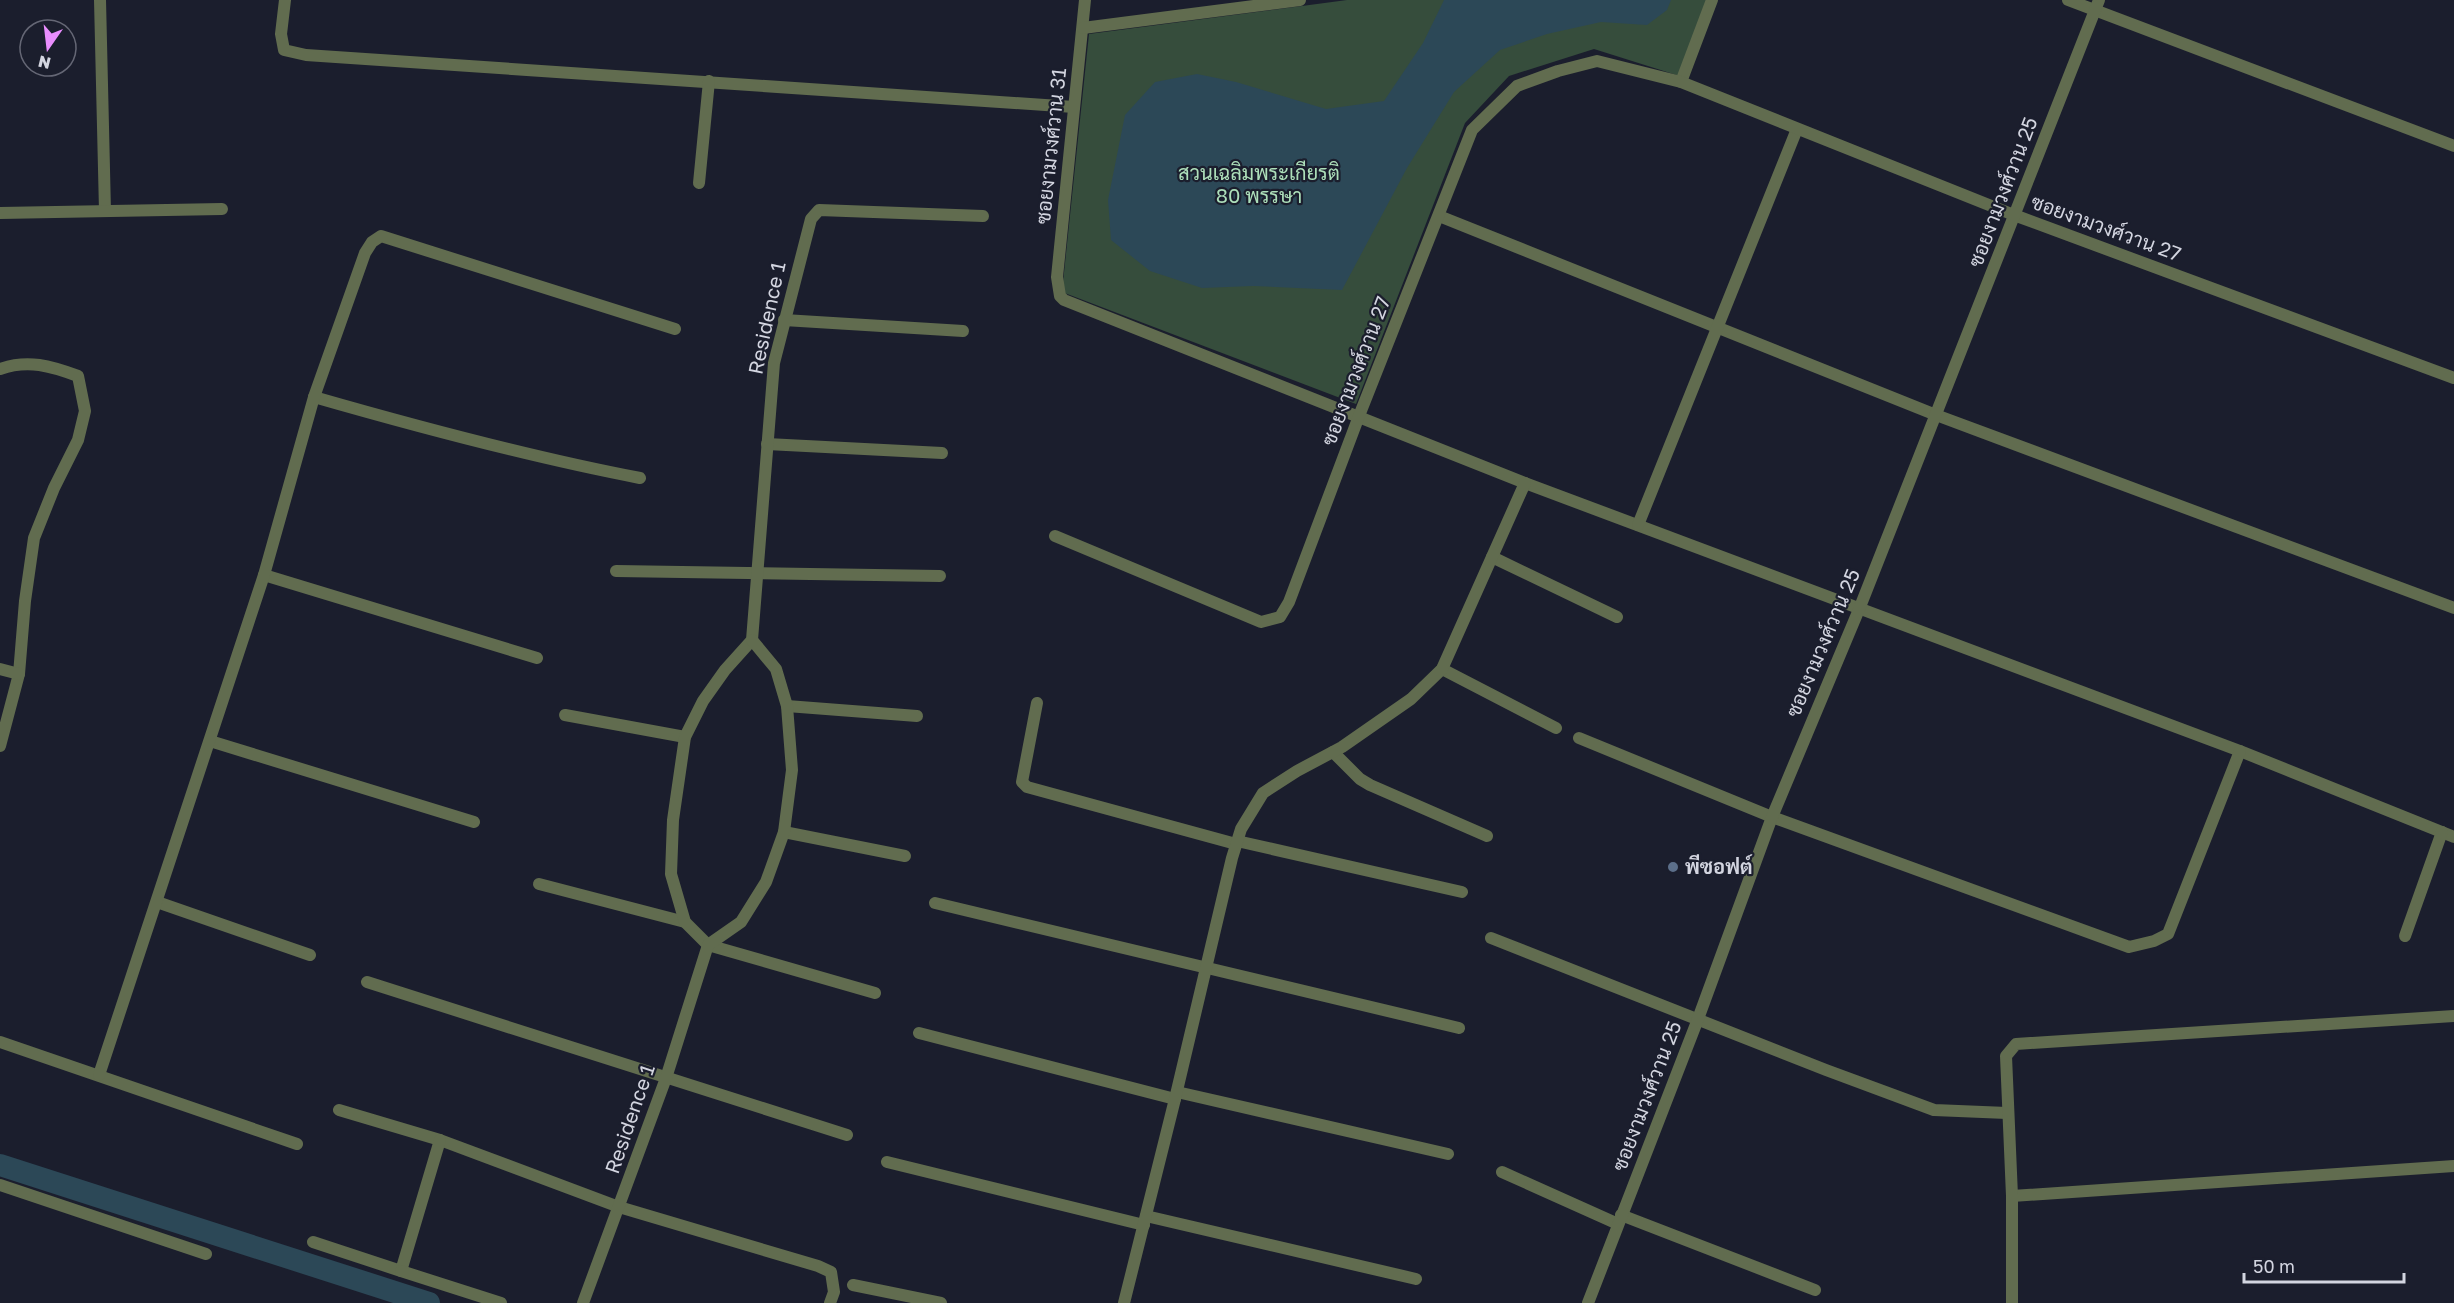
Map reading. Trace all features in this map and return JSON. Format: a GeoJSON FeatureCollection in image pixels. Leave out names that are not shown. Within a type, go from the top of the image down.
{"type":"FeatureCollection","features":[{"type":"Feature","properties":{"kind":"street"},"geometry":{"type":"LineString","coordinates":[[100,0],[105,211]]}},
{"type":"Feature","properties":{"kind":"street"},"geometry":{"type":"LineString","coordinates":[[285,0],[281,34],[284,50],[306,55],[1074,107]]}},
{"type":"Feature","properties":{"kind":"street","name":"ซอยงามวงศ์วาน 31"},"geometry":{"type":"LineString","coordinates":[[1085,0],[1057,277],[1060,296],[1359,416]]}},
{"type":"Feature","properties":{"kind":"street"},"geometry":{"type":"LineString","coordinates":[[1083,28],[1300,0]]}},
{"type":"Feature","properties":{"kind":"street"},"geometry":{"type":"LineString","coordinates":[[1681,82],[1712,0]]}},
{"type":"Feature","properties":{"kind":"street"},"geometry":{"type":"LineString","coordinates":[[2068,0],[2096,5],[2454,146]]}},
{"type":"Feature","properties":{"kind":"street","name":"ซอยงามวงศ์วาน 25"},"geometry":{"type":"LineString","coordinates":[[1588,1303],[1698,1019],[1772,818],[1860,607],[2096,5]]}},
{"type":"Feature","properties":{"kind":"street","name":"ซอยงามวงศ์วาน 27"},"geometry":{"type":"LineString","coordinates":[[1055,536],[1261,622],[1280,617],[1289,602],[1359,416],[1472,130],[1517,86],[1558,71],[1597,61],[1681,82],[2014,215],[2454,378]]}},
{"type":"Feature","properties":{"kind":"street"},"geometry":{"type":"LineString","coordinates":[[699,183],[709,81]]}},
{"type":"Feature","properties":{"kind":"street"},"geometry":{"type":"LineString","coordinates":[[1638,525],[1797,129]]}},
{"type":"Feature","properties":{"kind":"street"},"geometry":{"type":"LineString","coordinates":[[0,213],[222,209]]}},
{"type":"Feature","properties":{"kind":"street","name":"Residence 1"},"geometry":{"type":"LineString","coordinates":[[752,640],[774,363],[809,223],[813,215],[819,210],[983,216]]}},
{"type":"Feature","properties":{"kind":"street"},"geometry":{"type":"LineString","coordinates":[[1439,216],[1936,415],[2454,608]]}},
{"type":"Feature","properties":{"kind":"street"},"geometry":{"type":"LineString","coordinates":[[99,1075],[264,575],[314,397],[365,253],[372,242],[381,236],[675,329]]}},
{"type":"Feature","properties":{"kind":"street"},"geometry":{"type":"LineString","coordinates":[[784,320],[963,331]]}},
{"type":"Feature","properties":{"kind":"street"},"geometry":{"type":"LineString","coordinates":[[0,369],[29,362],[78,376],[85,411],[78,440],[54,488],[34,538],[25,601],[20,674],[0,746]]}},
{"type":"Feature","properties":{"kind":"street"},"geometry":{"type":"LineString","coordinates":[[314,397],[423,429],[552,461],[640,478]]}},
{"type":"Feature","properties":{"kind":"street"},"geometry":{"type":"LineString","coordinates":[[1359,416],[1525,483],[1860,607],[2240,752],[2448,835],[2405,936]]}},
{"type":"Feature","properties":{"kind":"street"},"geometry":{"type":"LineString","coordinates":[[767,444],[942,453]]}},
{"type":"Feature","properties":{"kind":"street"},"geometry":{"type":"LineString","coordinates":[[1124,1303],[1237,842],[1250,812],[1263,793],[1333,752],[1411,699],[1442,669],[1525,483]]}},
{"type":"Feature","properties":{"kind":"street"},"geometry":{"type":"LineString","coordinates":[[1492,557],[1617,617]]}},
{"type":"Feature","properties":{"kind":"street"},"geometry":{"type":"LineString","coordinates":[[616,571],[940,576]]}},
{"type":"Feature","properties":{"kind":"street"},"geometry":{"type":"LineString","coordinates":[[264,575],[537,658]]}},
{"type":"Feature","properties":{"kind":"street"},"geometry":{"type":"LineString","coordinates":[[708,945],[741,922],[766,882],[783,832],[792,770],[787,706],[776,669],[752,640],[725,670],[702,701],[684,737],[673,820],[671,874],[686,922],[708,945],[875,993]]}},
{"type":"Feature","properties":{"kind":"street"},"geometry":{"type":"LineString","coordinates":[[0,669],[20,674]]}},
{"type":"Feature","properties":{"kind":"street"},"geometry":{"type":"LineString","coordinates":[[1442,669],[1556,728]]}},
{"type":"Feature","properties":{"kind":"street"},"geometry":{"type":"LineString","coordinates":[[1037,703],[1023,769],[1022,782],[1027,787],[1237,842],[1462,892]]}},
{"type":"Feature","properties":{"kind":"street"},"geometry":{"type":"LineString","coordinates":[[787,706],[917,716]]}},
{"type":"Feature","properties":{"kind":"street"},"geometry":{"type":"LineString","coordinates":[[565,715],[684,737]]}},
{"type":"Feature","properties":{"kind":"street"},"geometry":{"type":"LineString","coordinates":[[1579,738],[1772,818],[2129,947],[2154,941],[2168,933],[2240,752]]}},
{"type":"Feature","properties":{"kind":"street"},"geometry":{"type":"LineString","coordinates":[[210,741],[474,822]]}},
{"type":"Feature","properties":{"kind":"street"},"geometry":{"type":"LineString","coordinates":[[1333,752],[1360,779],[1370,785],[1487,836]]}},
{"type":"Feature","properties":{"kind":"street"},"geometry":{"type":"LineString","coordinates":[[783,832],[905,856]]}},
{"type":"Feature","properties":{"kind":"street"},"geometry":{"type":"LineString","coordinates":[[539,884],[686,922]]}},
{"type":"Feature","properties":{"kind":"street"},"geometry":{"type":"LineString","coordinates":[[157,902],[310,955]]}},
{"type":"Feature","properties":{"kind":"street"},"geometry":{"type":"LineString","coordinates":[[935,903],[1459,1028]]}},
{"type":"Feature","properties":{"kind":"street"},"geometry":{"type":"LineString","coordinates":[[1491,938],[1934,1110],[2007,1113]]}},
{"type":"Feature","properties":{"kind":"street","name":"Residence 1"},"geometry":{"type":"LineString","coordinates":[[583,1303],[666,1078],[708,945]]}},
{"type":"Feature","properties":{"kind":"street"},"geometry":{"type":"LineString","coordinates":[[366,982],[848,1135]]}},
{"type":"Feature","properties":{"kind":"street"},"geometry":{"type":"LineString","coordinates":[[2012,1303],[2013,1196],[2007,1113],[2006,1056],[2016,1044],[2454,1016]]}},
{"type":"Feature","properties":{"kind":"street"},"geometry":{"type":"LineString","coordinates":[[919,1033],[1176,1095],[1448,1154]]}},
{"type":"Feature","properties":{"kind":"street"},"geometry":{"type":"LineString","coordinates":[[0,1042],[297,1144]]}},
{"type":"Feature","properties":{"kind":"street"},"geometry":{"type":"LineString","coordinates":[[339,1110],[440,1140],[620,1206],[818,1266],[831,1272],[834,1292],[830,1303]]}},
{"type":"Feature","properties":{"kind":"street"},"geometry":{"type":"LineString","coordinates":[[401,1271],[440,1140]]}},
{"type":"Feature","properties":{"kind":"street"},"geometry":{"type":"LineString","coordinates":[[887,1162],[1416,1279]]}},
{"type":"Feature","properties":{"kind":"street"},"geometry":{"type":"LineString","coordinates":[[2013,1196],[2454,1166]]}},
{"type":"Feature","properties":{"kind":"street"},"geometry":{"type":"LineString","coordinates":[[1502,1172],[1619,1220],[1815,1290]]}},
{"type":"Feature","properties":{"kind":"street"},"geometry":{"type":"LineString","coordinates":[[0,1185],[206,1254]]}},
{"type":"Feature","properties":{"kind":"street"},"geometry":{"type":"LineString","coordinates":[[313,1242],[501,1303]]}},
{"type":"Feature","properties":{"kind":"street"},"geometry":{"type":"LineString","coordinates":[[853,1285],[941,1303]]}},
{"type":"Feature","properties":{"kind":"green space","name":"สวนเฉลิมพระเกียรติ 80 พรรษา"},"geometry":{"type":"Polygon","coordinates":[[[1347,0],[1717,0],[1686,78],[1594,49],[1509,76],[1465,123],[1356,404],[1062,292],[1089,34],[1347,0]]]}},
{"type":"Feature","properties":{"kind":"water"},"geometry":{"type":"Polygon","coordinates":[[[1444,0],[1671,0],[1667,10],[1647,25],[1601,22],[1547,34],[1500,50],[1454,92],[1407,168],[1342,290],[1253,286],[1202,288],[1150,271],[1111,240],[1108,200],[1125,115],[1155,82],[1197,74],[1236,82],[1326,109],[1384,101],[1423,43],[1444,0]]]}},
{"type":"Feature","properties":{"kind":"waterway"},"geometry":{"type":"LineString","coordinates":[[0,1165],[429,1303]]}},
{"type":"Feature","properties":{"kind":"place","name":"พีซอฟต์"},"geometry":{"type":"Point","coordinates":[1673,867]}}]}
